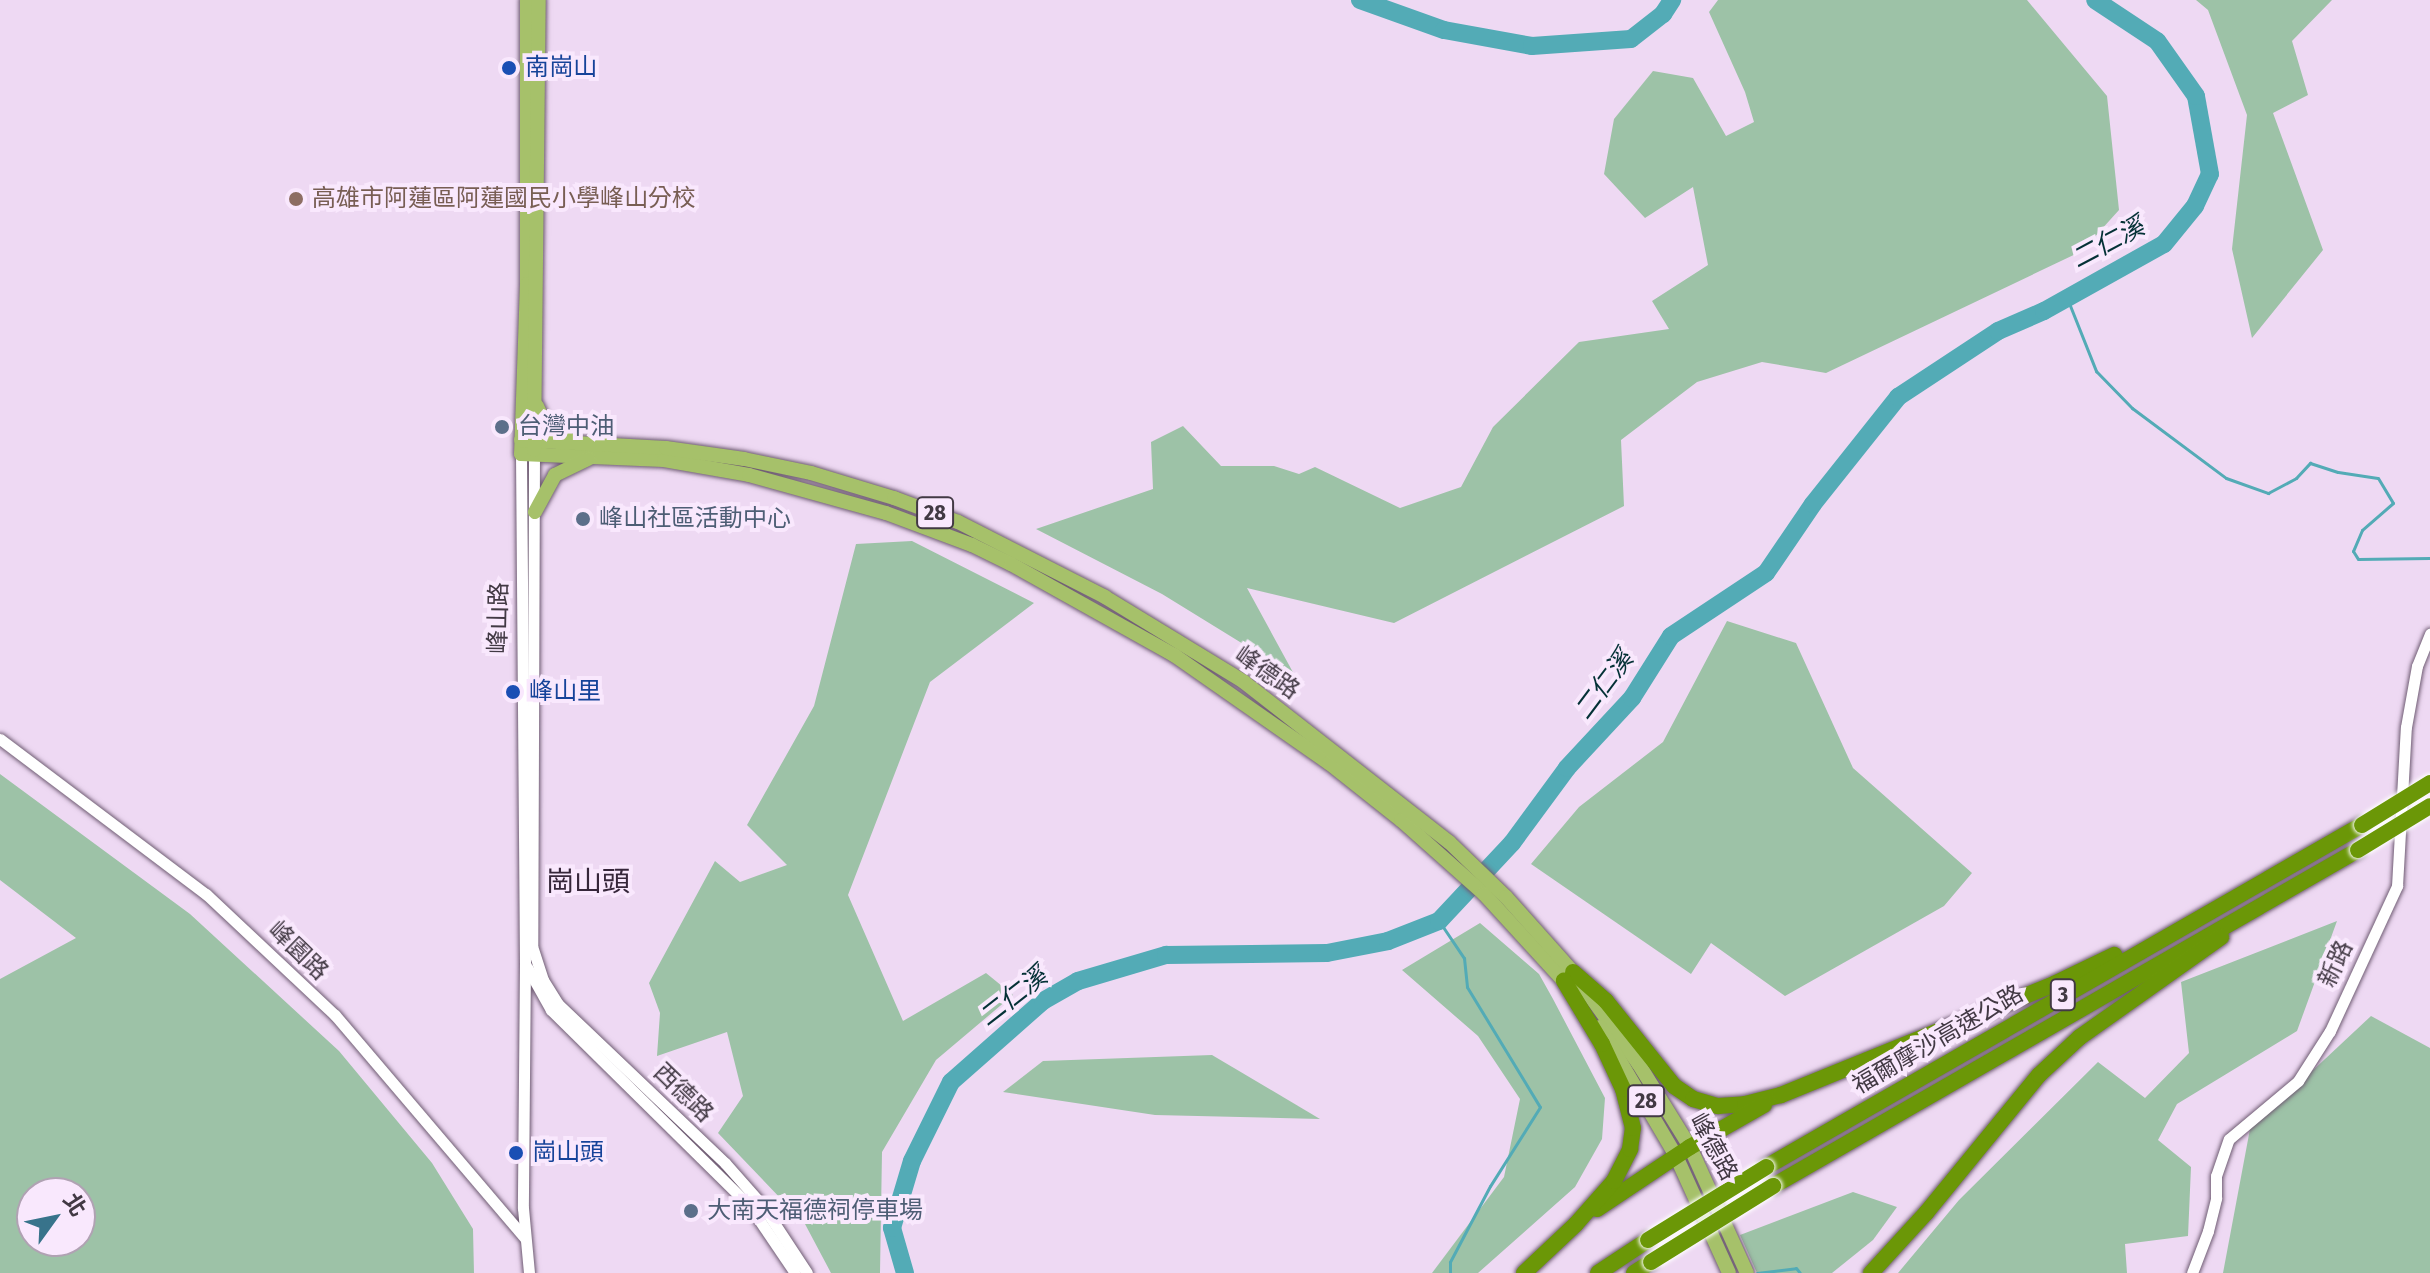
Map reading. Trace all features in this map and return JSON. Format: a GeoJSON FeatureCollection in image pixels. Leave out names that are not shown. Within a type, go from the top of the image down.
{"type":"FeatureCollection","features":[{"type":"Feature","properties":{"kind":"highway","name":"福爾摩沙高速公路"},"geometry":{"type":"LineString","coordinates":[[1598,1273],[1766,1167],[2430,783]]}},
{"type":"Feature","properties":{"kind":"highway","name":"福爾摩沙高速公路"},"geometry":{"type":"LineString","coordinates":[[1634,1273],[1773,1186],[2430,806]]}},
{"type":"Feature","properties":{"kind":"highway"},"geometry":{"type":"LineString","coordinates":[[1868,1273],[1893,1251],[2039,1075],[2080,1037],[2215,944],[2246,915]]}},
{"type":"Feature","properties":{"kind":"highway"},"geometry":{"type":"LineString","coordinates":[[1576,1224],[1683,1151],[1781,1095],[2161,938]]}},
{"type":"Feature","properties":{"kind":"highway"},"geometry":{"type":"LineString","coordinates":[[1565,972],[1606,1001],[1683,1094],[1718,1106],[1745,1104],[1781,1095]]}},
{"type":"Feature","properties":{"kind":"highway"},"geometry":{"type":"LineString","coordinates":[[1524,1273],[1576,1224],[1624,1166],[1633,1128],[1614,1066],[1565,972]]}},
{"type":"Feature","properties":{"kind":"main road","name":"峰山路"},"geometry":{"type":"LineString","coordinates":[[527,0],[528,447]]}},
{"type":"Feature","properties":{"kind":"main road","name":"峰山路"},"geometry":{"type":"LineString","coordinates":[[528,447],[535,402],[539,0]]}},
{"type":"Feature","properties":{"kind":"main road"},"geometry":{"type":"LineString","coordinates":[[535,402],[545,424],[555,433],[592,451]]}},
{"type":"Feature","properties":{"kind":"main road","name":"峰德路"},"geometry":{"type":"LineString","coordinates":[[528,447],[664,460],[743,474],[843,499],[900,518],[972,545],[1023,570],[1110,617],[1235,695],[1401,820],[1565,972]]}},
{"type":"Feature","properties":{"kind":"main road","name":"峰德路"},"geometry":{"type":"LineString","coordinates":[[592,451],[666,448],[744,459],[811,473],[907,503],[958,522],[1105,597],[1244,682],[1449,842],[1565,972],[1638,1063],[1683,1151],[1730,1231],[1747,1273]]}},
{"type":"Feature","properties":{"kind":"main road"},"geometry":{"type":"LineString","coordinates":[[535,512],[555,475],[592,451]]}},
{"type":"Feature","properties":{"kind":"main road","name":"峰德路"},"geometry":{"type":"LineString","coordinates":[[1683,1151],[1729,1273]]}},
{"type":"Feature","properties":{"kind":"street","name":"峰山路"},"geometry":{"type":"LineString","coordinates":[[528,447],[535,512],[532,946]]}},
{"type":"Feature","properties":{"kind":"street","name":"峰山路"},"geometry":{"type":"LineString","coordinates":[[528,447],[524,1237],[529,1273]]}},
{"type":"Feature","properties":{"kind":"street","name":"新路"},"geometry":{"type":"LineString","coordinates":[[2192,1273],[2208,1231],[2216,1198],[2216,1176],[2229,1139],[2298,1081],[2330,1031],[2397,886],[2406,727],[2417,666],[2430,633]]}},
{"type":"Feature","properties":{"kind":"street","name":"峰園路"},"geometry":{"type":"LineString","coordinates":[[0,739],[206,894],[335,1015],[524,1237]]}},
{"type":"Feature","properties":{"kind":"street"},"geometry":{"type":"LineString","coordinates":[[525,963],[532,946]]}},
{"type":"Feature","properties":{"kind":"street","name":"西德路"},"geometry":{"type":"LineString","coordinates":[[532,946],[543,980],[558,1004],[725,1163],[807,1273]]}},
{"type":"Feature","properties":{"kind":"street","name":"西德路"},"geometry":{"type":"LineString","coordinates":[[525,963],[551,1010],[728,1182],[779,1236],[795,1273]]}},
{"type":"Feature","properties":{"kind":"green space"},"geometry":{"type":"Polygon","coordinates":[[[1718,0],[2027,0],[2107,96],[2119,210],[2082,251],[1826,373],[1762,362],[1697,382],[1621,440],[1624,506],[1394,623],[1247,588],[1295,676],[1162,594],[1036,529],[1153,489],[1151,442],[1183,426],[1221,466],[1274,466],[1299,474],[1315,467],[1400,508],[1461,487],[1493,427],[1579,342],[1669,329],[1652,301],[1708,265],[1693,187],[1645,218],[1604,174],[1614,119],[1653,71],[1693,78],[1726,136],[1754,122],[1745,92],[1709,12],[1718,0]]]}},
{"type":"Feature","properties":{"kind":"green space"},"geometry":{"type":"Polygon","coordinates":[[[2196,0],[2332,0],[2292,41],[2308,95],[2273,113],[2323,250],[2252,338],[2232,249],[2247,115],[2208,10],[2196,0]]]}},
{"type":"Feature","properties":{"kind":"green space"},"geometry":{"type":"Polygon","coordinates":[[[912,541],[1034,603],[930,682],[848,895],[903,1021],[986,973],[1013,995],[936,1060],[882,1152],[880,1273],[831,1273],[805,1224],[718,1133],[743,1096],[727,1032],[657,1056],[660,1013],[649,983],[715,861],[740,882],[787,865],[747,825],[814,706],[856,544],[912,541]]]}},
{"type":"Feature","properties":{"kind":"green space"},"geometry":{"type":"Polygon","coordinates":[[[1727,621],[1796,643],[1853,768],[1972,873],[1944,906],[1785,996],[1711,943],[1691,974],[1531,864],[1579,807],[1663,742],[1727,621]]]}},
{"type":"Feature","properties":{"kind":"green space"},"geometry":{"type":"Polygon","coordinates":[[[0,774],[190,914],[339,1051],[432,1163],[473,1229],[474,1273],[0,1273],[0,979],[76,938],[0,880],[0,774]]]}},
{"type":"Feature","properties":{"kind":"green space"},"geometry":{"type":"Polygon","coordinates":[[[2337,921],[2297,1031],[2177,1104],[2158,1140],[2191,1167],[2188,1236],[2125,1244],[2127,1273],[1898,1273],[1959,1200],[2098,1062],[2145,1098],[2189,1053],[2181,982],[2337,921]]]}},
{"type":"Feature","properties":{"kind":"green space"},"geometry":{"type":"Polygon","coordinates":[[[1480,923],[1539,974],[1605,1098],[1602,1139],[1575,1187],[1478,1273],[1432,1273],[1504,1177],[1520,1099],[1478,1036],[1402,970],[1480,923]]]}},
{"type":"Feature","properties":{"kind":"green space"},"geometry":{"type":"Polygon","coordinates":[[[2371,1016],[2430,1048],[2430,1273],[2223,1273],[2250,1129],[2371,1016]]]}},
{"type":"Feature","properties":{"kind":"green space"},"geometry":{"type":"Polygon","coordinates":[[[1212,1055],[1320,1119],[1155,1115],[1003,1092],[1043,1061],[1212,1055]]]}},
{"type":"Feature","properties":{"kind":"green space"},"geometry":{"type":"Polygon","coordinates":[[[1853,1192],[1897,1207],[1873,1240],[1832,1273],[1757,1273],[1740,1235],[1853,1192]]]}},
{"type":"Feature","properties":{"kind":"waterway","name":"二仁溪"},"geometry":{"type":"LineString","coordinates":[[1360,0],[1444,30],[1532,46],[1631,39],[1663,14],[1672,0]]}},
{"type":"Feature","properties":{"kind":"waterway","name":"二仁溪"},"geometry":{"type":"LineString","coordinates":[[905,1273],[892,1228],[912,1161],[951,1082],[1043,1001],[1078,981],[1166,955],[1327,953],[1388,941],[1439,921],[1512,843],[1567,768],[1632,698],[1671,636],[1766,573],[1813,504],[1898,397],[1998,331],[2044,311],[2164,244],[2195,206],[2210,174],[2196,96],[2157,41],[2095,0]]}},
{"type":"Feature","properties":{"kind":"waterway"},"geometry":{"type":"LineString","coordinates":[[2067,298],[2096,371],[2132,408],[2226,478],[2268,493],[2296,478],[2310,463],[2338,472],[2378,478],[2393,503],[2362,530],[2353,551],[2358,559],[2430,558]]}},
{"type":"Feature","properties":{"kind":"waterway"},"geometry":{"type":"LineString","coordinates":[[1439,921],[1464,958],[1467,987],[1540,1107],[1490,1186],[1450,1262],[1450,1273]]}},
{"type":"Feature","properties":{"kind":"waterway"},"geometry":{"type":"LineString","coordinates":[[1757,1273],[1796,1268],[1800,1273]]}},
{"type":"Feature","properties":{"kind":"place","name":"南崗山"},"geometry":{"type":"Point","coordinates":[509,68]}},
{"type":"Feature","properties":{"kind":"place","name":"高雄市阿蓮區阿蓮國民小學峰山分校"},"geometry":{"type":"Point","coordinates":[296,199]}},
{"type":"Feature","properties":{"kind":"place","name":"台灣中油"},"geometry":{"type":"Point","coordinates":[502,427]}},
{"type":"Feature","properties":{"kind":"place","name":"峰山社區活動中心"},"geometry":{"type":"Point","coordinates":[583,519]}},
{"type":"Feature","properties":{"kind":"place","name":"峰山里"},"geometry":{"type":"Point","coordinates":[513,692]}},
{"type":"Feature","properties":{"kind":"place","name":"崗山頭"},"geometry":{"type":"Point","coordinates":[516,1153]}},
{"type":"Feature","properties":{"kind":"place","name":"大南天福德祠停車場"},"geometry":{"type":"Point","coordinates":[691,1211]}},
{"type":"Feature","properties":{"kind":"district","name":"崗山頭"},"geometry":{"type":"Point","coordinates":[588,882]}}]}
